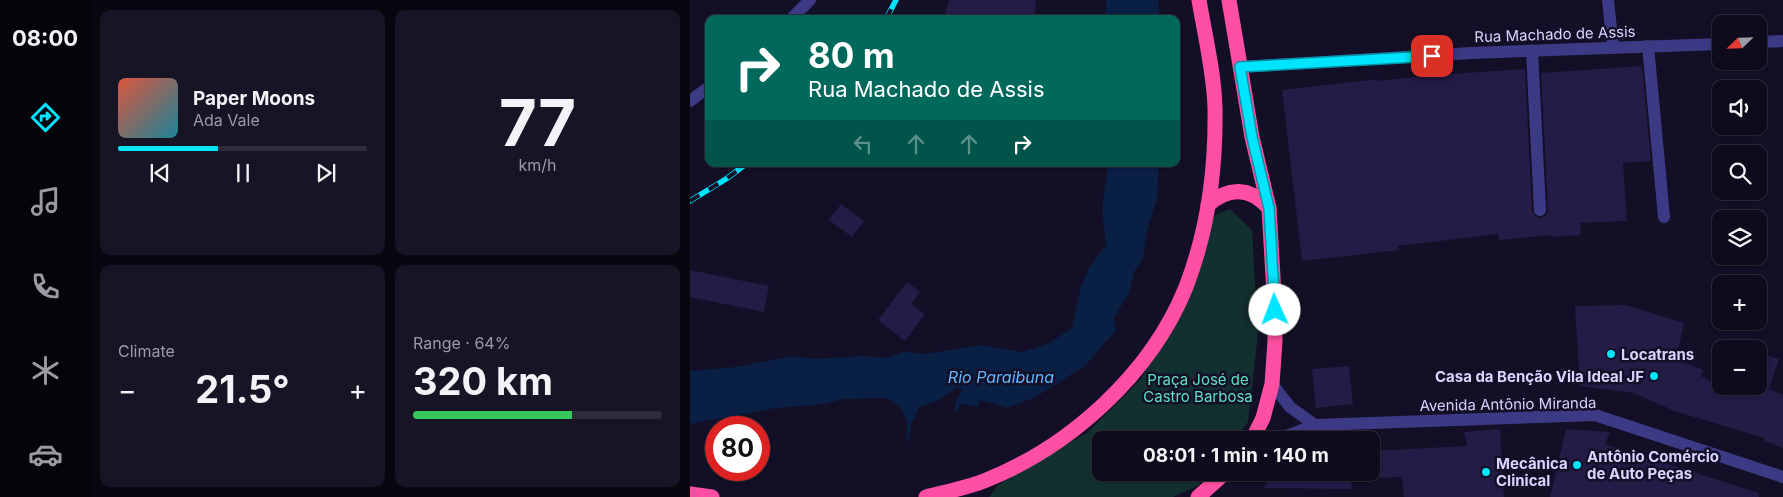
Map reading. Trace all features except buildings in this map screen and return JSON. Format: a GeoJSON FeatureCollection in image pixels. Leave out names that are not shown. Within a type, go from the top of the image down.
{"type":"FeatureCollection","features":[{"type":"Feature","properties":{"kind":"highway"},"geometry":{"type":"LineString","coordinates":[[926,497],[983,481],[1020,464],[1056,444],[1088,419],[1118,390],[1134,371],[1167,324],[1185,287],[1208,205],[1213,170],[1215,107],[1211,70],[1199,0]]}},
{"type":"Feature","properties":{"kind":"highway"},"geometry":{"type":"LineString","coordinates":[[1229,0],[1252,137],[1269,208],[1275,341],[1272,384],[1256,431]]}},
{"type":"Feature","properties":{"kind":"highway"},"geometry":{"type":"LineString","coordinates":[[1208,205],[1222,195],[1240,191],[1256,196],[1269,208]]}},
{"type":"Feature","properties":{"kind":"highway"},"geometry":{"type":"LineString","coordinates":[[974,497],[983,481]]}},
{"type":"Feature","properties":{"kind":"highway"},"geometry":{"type":"LineString","coordinates":[[1198,497],[1216,481]]}},
{"type":"Feature","properties":{"kind":"highway"},"geometry":{"type":"LineString","coordinates":[[690,494],[710,497]]}},
{"type":"Feature","properties":{"kind":"street"},"geometry":{"type":"LineString","coordinates":[[795,15],[810,0]]}},
{"type":"Feature","properties":{"kind":"street"},"geometry":{"type":"LineString","coordinates":[[1608,0],[1613,48]]}},
{"type":"Feature","properties":{"kind":"street"},"geometry":{"type":"LineString","coordinates":[[1768,42],[1783,41]]}},
{"type":"Feature","properties":{"kind":"street","name":"Rua Machado de Assis"},"geometry":{"type":"LineString","coordinates":[[1240,67],[1532,51],[1712,44]]}},
{"type":"Feature","properties":{"kind":"street"},"geometry":{"type":"LineString","coordinates":[[1648,46],[1664,217]]}},
{"type":"Feature","properties":{"kind":"street"},"geometry":{"type":"LineString","coordinates":[[1532,51],[1540,210]]}},
{"type":"Feature","properties":{"kind":"street"},"geometry":{"type":"LineString","coordinates":[[690,101],[705,90]]}},
{"type":"Feature","properties":{"kind":"street"},"geometry":{"type":"LineString","coordinates":[[1272,384],[1290,408],[1315,425]]}},
{"type":"Feature","properties":{"kind":"street","name":"Avenida Antônio Miranda"},"geometry":{"type":"LineString","coordinates":[[1299,431],[1315,425],[1595,415],[1783,477]]}},
{"type":"Feature","properties":{"kind":"green space","name":"Praça José de Castro Barbosa"},"geometry":{"type":"Polygon","coordinates":[[[1230,209],[1252,230],[1258,334],[1248,422],[1241,431],[1092,431],[1092,481],[1202,481],[1199,485],[1173,497],[989,497],[998,485],[1087,433],[1140,380],[1172,330],[1202,237],[1215,215],[1230,209]]]}},
{"type":"Feature","properties":{"kind":"water"},"geometry":{"type":"Polygon","coordinates":[[[1106,0],[1158,0],[1160,15],[1106,15],[1106,0]]]}},
{"type":"Feature","properties":{"kind":"water","name":"Rio Paraibuna"},"geometry":{"type":"Polygon","coordinates":[[[1108,167],[1159,167],[1157,199],[1147,230],[1143,258],[1134,272],[1129,293],[1114,318],[1116,332],[1086,365],[1036,397],[1007,408],[980,400],[978,407],[961,404],[953,415],[956,402],[962,390],[958,387],[937,401],[919,407],[911,425],[908,441],[906,441],[907,423],[902,409],[887,398],[842,399],[825,404],[776,408],[733,416],[705,416],[705,421],[690,424],[690,371],[736,367],[792,356],[815,359],[863,356],[887,358],[905,351],[923,354],[983,345],[1022,352],[1049,343],[1072,328],[1081,285],[1091,264],[1106,245],[1102,208],[1108,167]]]}},
{"type":"Feature","properties":{"kind":"railway"},"geometry":{"type":"LineString","coordinates":[[888,15],[896,0]]}},
{"type":"Feature","properties":{"kind":"railway"},"geometry":{"type":"LineString","coordinates":[[690,201],[742,167]]}},
{"type":"Feature","properties":{"kind":"place","name":"Locatrans"},"geometry":{"type":"Point","coordinates":[1611,354]}},
{"type":"Feature","properties":{"kind":"place","name":"Casa da Benção Vila Ideal JF"},"geometry":{"type":"Point","coordinates":[1654,376]}},
{"type":"Feature","properties":{"kind":"place","name":"Antônio Comércio de Auto Peças"},"geometry":{"type":"Point","coordinates":[1577,465]}},
{"type":"Feature","properties":{"kind":"place","name":"Mecânica Clinical"},"geometry":{"type":"Point","coordinates":[1486,472]}},
{"type":"Feature","properties":{"kind":"route"},"geometry":{"type":"LineString","coordinates":[[1275,310],[1269,208],[1252,137],[1240,67],[1432,56]]}}]}
